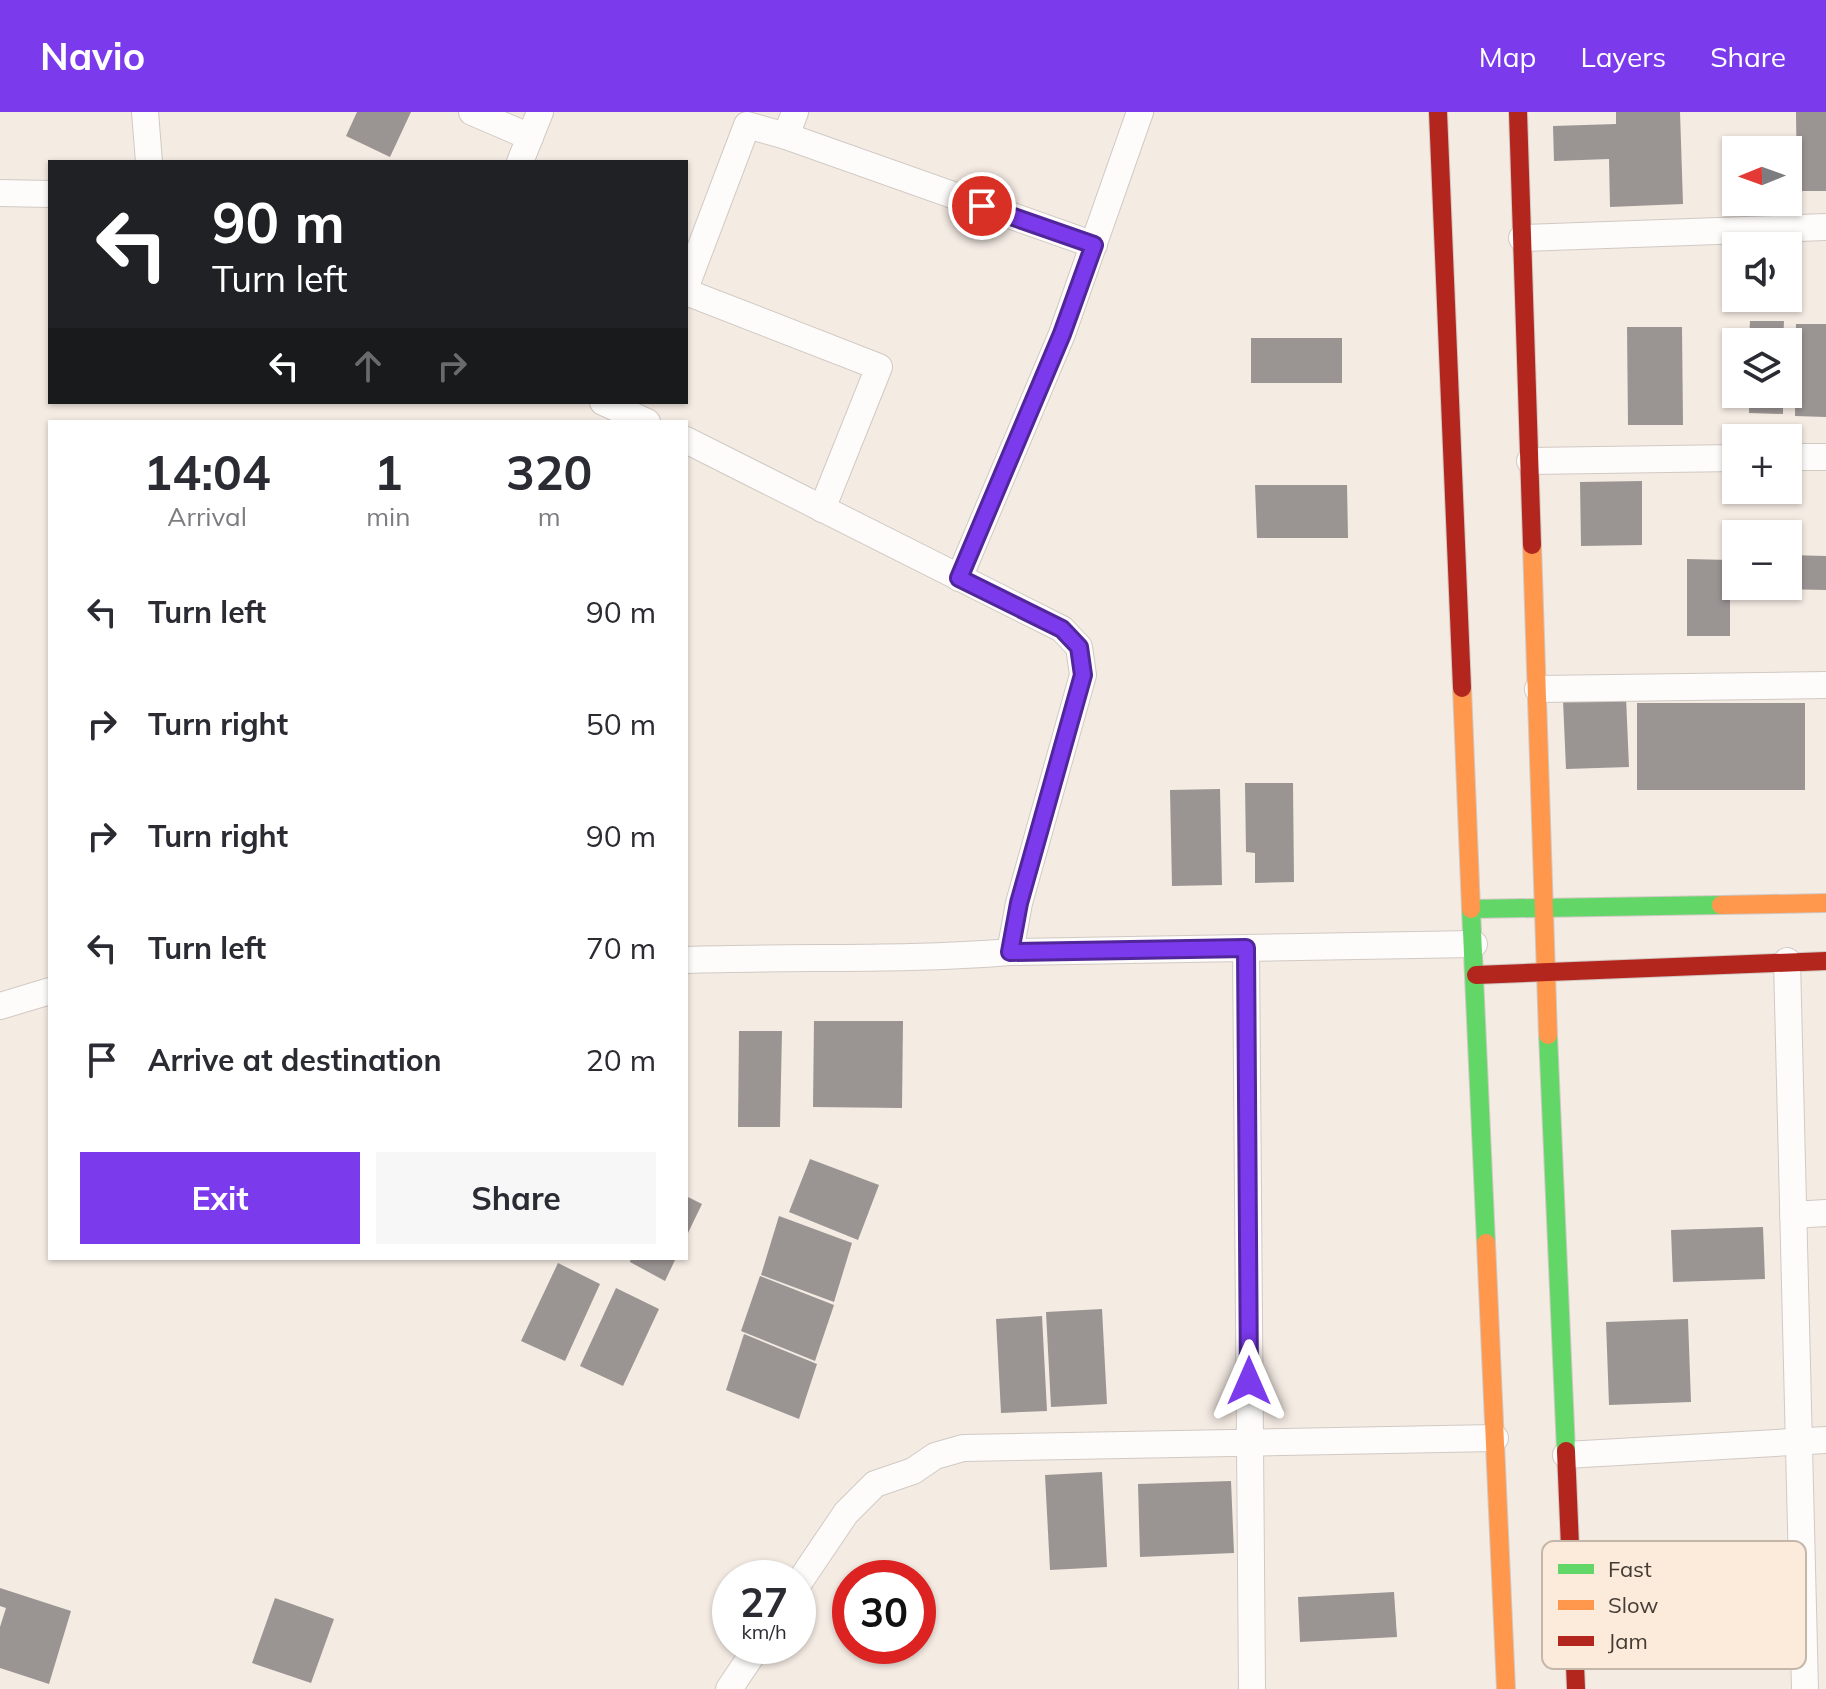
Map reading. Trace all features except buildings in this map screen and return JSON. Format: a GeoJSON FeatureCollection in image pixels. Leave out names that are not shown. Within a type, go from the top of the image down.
{"type":"FeatureCollection","features":[{"type":"Feature","properties":{"kind":"street"},"geometry":{"type":"LineString","coordinates":[[145,112],[149,160]]}},
{"type":"Feature","properties":{"kind":"street"},"geometry":{"type":"LineString","coordinates":[[472,112],[530,137]]}},
{"type":"Feature","properties":{"kind":"street"},"geometry":{"type":"LineString","coordinates":[[521,160],[540,112]]}},
{"type":"Feature","properties":{"kind":"street"},"geometry":{"type":"LineString","coordinates":[[959,578],[1062,334],[1140,112]]}},
{"type":"Feature","properties":{"kind":"street"},"geometry":{"type":"LineString","coordinates":[[1438,112],[1506,1689]]}},
{"type":"Feature","properties":{"kind":"street"},"geometry":{"type":"LineString","coordinates":[[1518,112],[1545,973],[1570,1541]]}},
{"type":"Feature","properties":{"kind":"street"},"geometry":{"type":"LineString","coordinates":[[688,284],[747,125],[791,124],[1094,245]]}},
{"type":"Feature","properties":{"kind":"street"},"geometry":{"type":"LineString","coordinates":[[0,193],[48,194]]}},
{"type":"Feature","properties":{"kind":"street"},"geometry":{"type":"LineString","coordinates":[[1522,238],[1826,227]]}},
{"type":"Feature","properties":{"kind":"street"},"geometry":{"type":"LineString","coordinates":[[688,290],[879,367],[822,509]]}},
{"type":"Feature","properties":{"kind":"street"},"geometry":{"type":"LineString","coordinates":[[607,404],[643,420]]}},
{"type":"Feature","properties":{"kind":"street"},"geometry":{"type":"LineString","coordinates":[[688,441],[1062,629],[1079,647],[1083,675],[1019,903],[1010,952]]}},
{"type":"Feature","properties":{"kind":"street"},"geometry":{"type":"LineString","coordinates":[[1802,457],[1826,457]]}},
{"type":"Feature","properties":{"kind":"street"},"geometry":{"type":"LineString","coordinates":[[1530,461],[1722,458]]}},
{"type":"Feature","properties":{"kind":"street"},"geometry":{"type":"LineString","coordinates":[[1538,689],[1826,685]]}},
{"type":"Feature","properties":{"kind":"street"},"geometry":{"type":"LineString","coordinates":[[1471,909],[1826,903]]}},
{"type":"Feature","properties":{"kind":"street"},"geometry":{"type":"LineString","coordinates":[[688,960],[790,956],[933,958],[1010,952],[1474,944]]}},
{"type":"Feature","properties":{"kind":"street"},"geometry":{"type":"LineString","coordinates":[[1246,948],[1252,1689]]}},
{"type":"Feature","properties":{"kind":"street"},"geometry":{"type":"LineString","coordinates":[[1787,961],[1799,1440],[1805,1541]]}},
{"type":"Feature","properties":{"kind":"street"},"geometry":{"type":"LineString","coordinates":[[1476,975],[1826,961]]}},
{"type":"Feature","properties":{"kind":"street"},"geometry":{"type":"LineString","coordinates":[[0,1006],[48,992]]}},
{"type":"Feature","properties":{"kind":"street"},"geometry":{"type":"LineString","coordinates":[[1793,1215],[1826,1213]]}},
{"type":"Feature","properties":{"kind":"street"},"geometry":{"type":"LineString","coordinates":[[814,1560],[846,1513],[875,1484],[913,1471],[935,1456],[963,1448],[1495,1438]]}},
{"type":"Feature","properties":{"kind":"street"},"geometry":{"type":"LineString","coordinates":[[1566,1455],[1826,1440]]}},
{"type":"Feature","properties":{"kind":"street"},"geometry":{"type":"LineString","coordinates":[[1806,1567],[1812,1676]]}},
{"type":"Feature","properties":{"kind":"street"},"geometry":{"type":"LineString","coordinates":[[729,1689],[746,1664]]}},
{"type":"Feature","properties":{"kind":"street"},"geometry":{"type":"LineString","coordinates":[[1575,1669],[1576,1689]]}},
{"type":"Feature","properties":{"kind":"traffic: fast"},"geometry":{"type":"LineString","coordinates":[[1486,1243],[1471,909],[1721,905]]}},
{"type":"Feature","properties":{"kind":"traffic: fast"},"geometry":{"type":"LineString","coordinates":[[1548,1035],[1566,1451]]}},
{"type":"Feature","properties":{"kind":"traffic: slow"},"geometry":{"type":"LineString","coordinates":[[1532,545],[1548,1035]]}},
{"type":"Feature","properties":{"kind":"traffic: slow"},"geometry":{"type":"LineString","coordinates":[[1462,688],[1471,909]]}},
{"type":"Feature","properties":{"kind":"traffic: slow"},"geometry":{"type":"LineString","coordinates":[[1721,905],[1826,903]]}},
{"type":"Feature","properties":{"kind":"traffic: slow"},"geometry":{"type":"LineString","coordinates":[[1486,1243],[1506,1689]]}},
{"type":"Feature","properties":{"kind":"traffic: jam"},"geometry":{"type":"LineString","coordinates":[[1438,112],[1462,688]]}},
{"type":"Feature","properties":{"kind":"traffic: jam"},"geometry":{"type":"LineString","coordinates":[[1518,112],[1532,545]]}},
{"type":"Feature","properties":{"kind":"traffic: jam"},"geometry":{"type":"LineString","coordinates":[[1476,975],[1826,961]]}},
{"type":"Feature","properties":{"kind":"traffic: jam"},"geometry":{"type":"LineString","coordinates":[[1566,1451],[1570,1541]]}},
{"type":"Feature","properties":{"kind":"traffic: jam"},"geometry":{"type":"LineString","coordinates":[[1575,1669],[1576,1689]]}},
{"type":"Feature","properties":{"kind":"route"},"geometry":{"type":"LineString","coordinates":[[982,206],[1094,245],[1062,334],[959,578],[1062,629],[1079,647],[1083,675],[1019,903],[1010,952],[1246,948],[1249,1381]]}}]}
